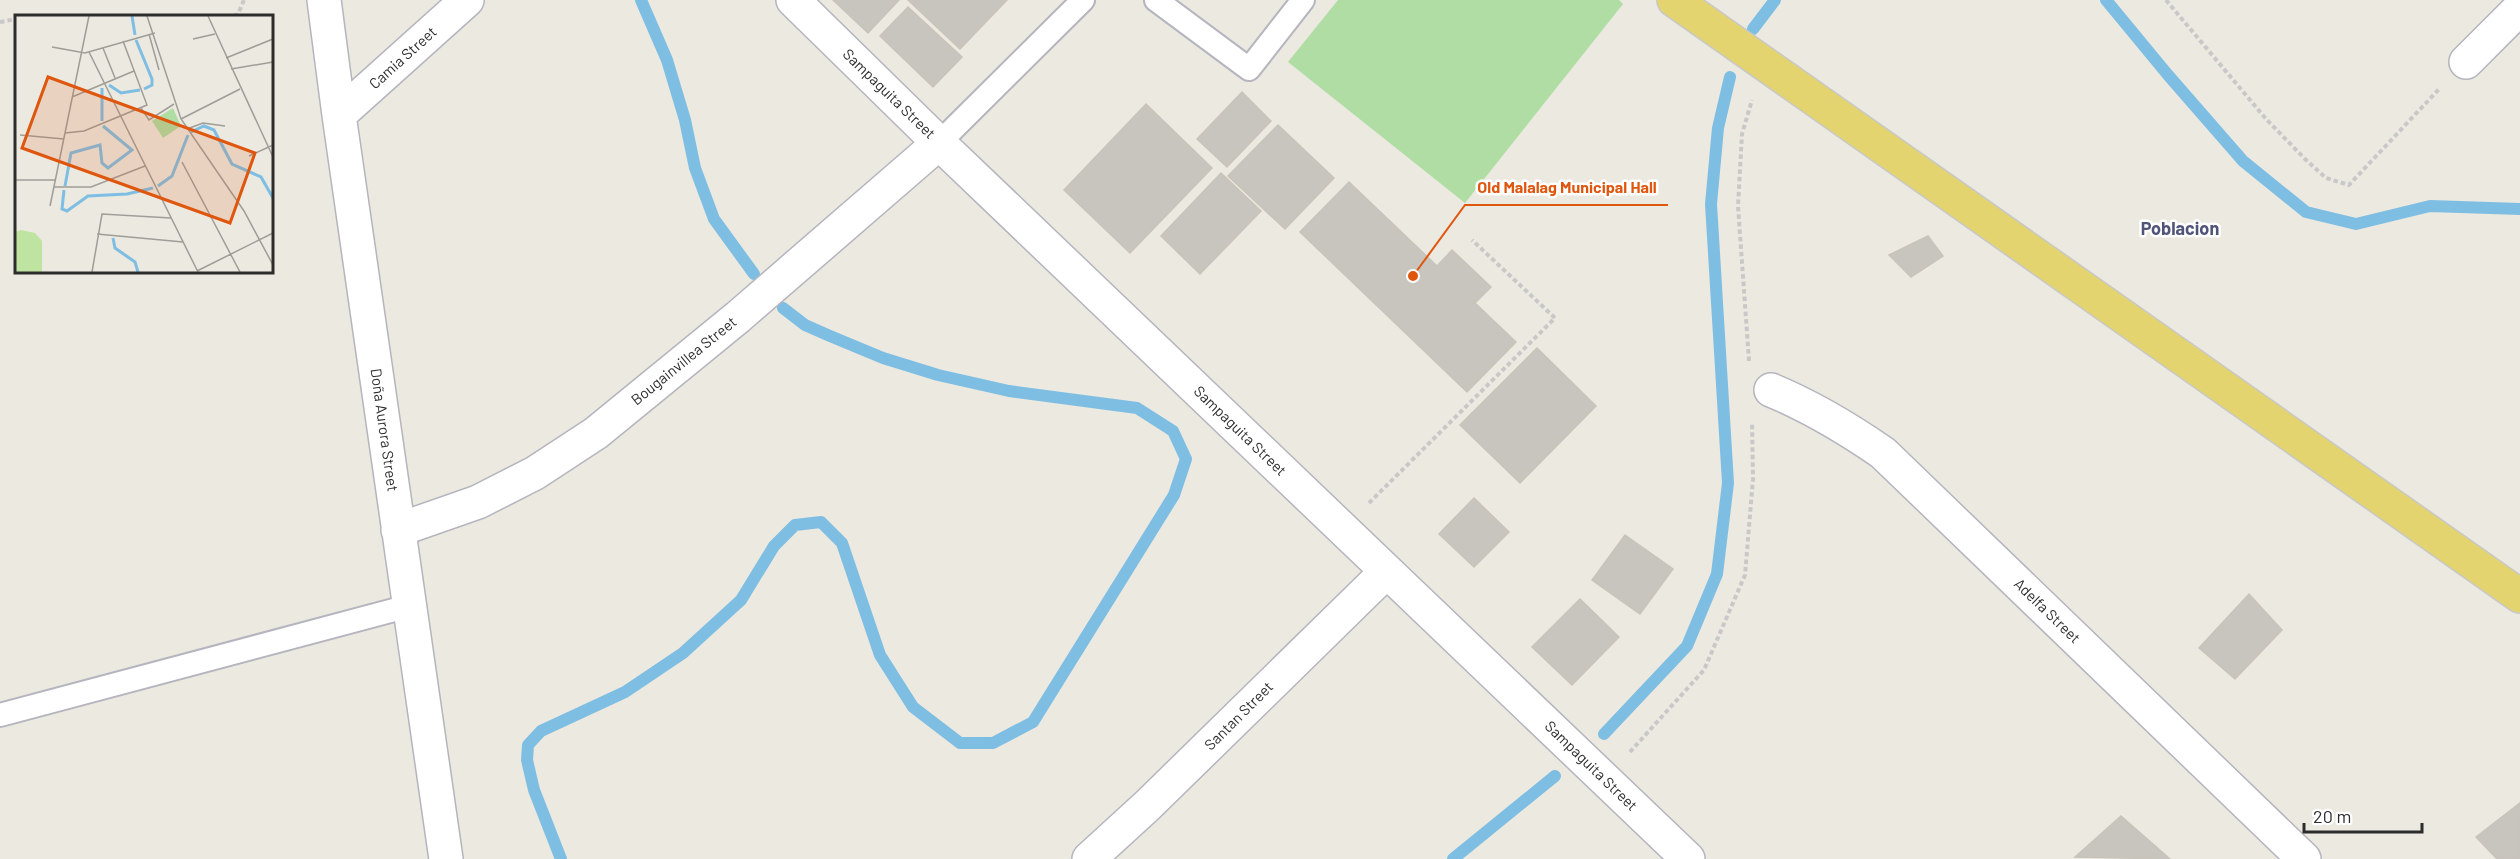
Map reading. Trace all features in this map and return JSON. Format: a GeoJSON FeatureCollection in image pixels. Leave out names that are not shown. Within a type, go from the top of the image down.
{"type":"FeatureCollection","features":[{"type":"Feature","properties":{"kind":"main road"},"geometry":{"type":"LineString","coordinates":[[1692,5],[1766,65],[2520,596]]}},
{"type":"Feature","properties":{"kind":"street","name":"Doña Aurora Street"},"geometry":{"type":"LineString","coordinates":[[324,0],[446,859]]}},
{"type":"Feature","properties":{"kind":"street","name":"Camia Street"},"geometry":{"type":"LineString","coordinates":[[339,116],[467,0]]}},
{"type":"Feature","properties":{"kind":"street","name":"Sampaguita Street"},"geometry":{"type":"LineString","coordinates":[[793,0],[939,143],[1688,859]]}},
{"type":"Feature","properties":{"kind":"street"},"geometry":{"type":"LineString","coordinates":[[2466,62],[2520,8]]}},
{"type":"Feature","properties":{"kind":"street","name":"Bougainvillea Street"},"geometry":{"type":"LineString","coordinates":[[398,530],[477,502],[535,472],[596,433],[738,317],[939,143]]}},
{"type":"Feature","properties":{"kind":"street","name":"Adelfa Street"},"geometry":{"type":"LineString","coordinates":[[1771,390],[1840,423],[1883,453],[2304,859]]}},
{"type":"Feature","properties":{"kind":"street","name":"Santan Street"},"geometry":{"type":"LineString","coordinates":[[1089,859],[1148,805],[1387,571]]}},
{"type":"Feature","properties":{"kind":"lane"},"geometry":{"type":"LineString","coordinates":[[939,143],[1083,0]]}},
{"type":"Feature","properties":{"kind":"lane"},"geometry":{"type":"LineString","coordinates":[[1156,0],[1249,69],[1303,0]]}},
{"type":"Feature","properties":{"kind":"lane"},"geometry":{"type":"LineString","coordinates":[[0,715],[409,606]]}},
{"type":"Feature","properties":{"kind":"path"},"geometry":{"type":"LineString","coordinates":[[236,15],[244,0]]}},
{"type":"Feature","properties":{"kind":"path"},"geometry":{"type":"LineString","coordinates":[[2166,0],[2266,119],[2305,159],[2326,178],[2349,185],[2466,62]]}},
{"type":"Feature","properties":{"kind":"path"},"geometry":{"type":"LineString","coordinates":[[0,22],[15,19]]}},
{"type":"Feature","properties":{"kind":"path"},"geometry":{"type":"LineString","coordinates":[[1750,362],[1738,206],[1742,134],[1755,88],[1766,65]]}},
{"type":"Feature","properties":{"kind":"path"},"geometry":{"type":"LineString","coordinates":[[1343,529],[1556,318],[1472,240]]}},
{"type":"Feature","properties":{"kind":"path"},"geometry":{"type":"LineString","coordinates":[[1629,753],[1704,670],[1745,575],[1753,479],[1752,420]]}},
{"type":"Feature","properties":{"kind":"green space"},"geometry":{"type":"Polygon","coordinates":[[[1338,0],[1619,0],[1623,4],[1465,203],[1288,62],[1338,0]]]}},
{"type":"Feature","properties":{"kind":"building"},"geometry":{"type":"Polygon","coordinates":[[[833,0],[899,0],[868,33],[833,0]]]}},
{"type":"Feature","properties":{"kind":"building"},"geometry":{"type":"Polygon","coordinates":[[[908,0],[1007,0],[960,49],[908,0]]]}},
{"type":"Feature","properties":{"kind":"building"},"geometry":{"type":"Polygon","coordinates":[[[908,7],[962,57],[933,87],[880,36],[908,7]]]}},
{"type":"Feature","properties":{"kind":"building"},"geometry":{"type":"Polygon","coordinates":[[[1242,92],[1271,121],[1227,167],[1197,139],[1242,92]]]}},
{"type":"Feature","properties":{"kind":"building"},"geometry":{"type":"Polygon","coordinates":[[[1146,104],[1212,168],[1130,253],[1064,190],[1146,104]]]}},
{"type":"Feature","properties":{"kind":"building"},"geometry":{"type":"Polygon","coordinates":[[[1278,125],[1334,178],[1285,229],[1228,176],[1278,125]]]}},
{"type":"Feature","properties":{"kind":"building"},"geometry":{"type":"Polygon","coordinates":[[[1221,173],[1261,211],[1200,274],[1161,236],[1221,173]]]}},
{"type":"Feature","properties":{"kind":"building"},"geometry":{"type":"Polygon","coordinates":[[[1349,182],[1437,266],[1452,250],[1491,287],[1475,303],[1516,342],[1467,392],[1300,232],[1349,182]]]}},
{"type":"Feature","properties":{"kind":"building"},"geometry":{"type":"Polygon","coordinates":[[[1928,236],[1943,256],[1911,277],[1889,255],[1928,236]]]}},
{"type":"Feature","properties":{"kind":"building"},"geometry":{"type":"Polygon","coordinates":[[[1537,348],[1596,406],[1520,483],[1460,425],[1537,348]]]}},
{"type":"Feature","properties":{"kind":"building"},"geometry":{"type":"Polygon","coordinates":[[[1474,498],[1509,532],[1474,567],[1439,534],[1474,498]]]}},
{"type":"Feature","properties":{"kind":"building"},"geometry":{"type":"Polygon","coordinates":[[[1625,535],[1673,569],[1640,614],[1592,580],[1625,535]]]}},
{"type":"Feature","properties":{"kind":"building"},"geometry":{"type":"Polygon","coordinates":[[[2249,594],[2282,630],[2235,679],[2199,648],[2249,594]]]}},
{"type":"Feature","properties":{"kind":"building"},"geometry":{"type":"Polygon","coordinates":[[[1580,599],[1619,637],[1572,685],[1532,647],[1580,599]]]}},
{"type":"Feature","properties":{"kind":"building"},"geometry":{"type":"Polygon","coordinates":[[[2520,803],[2520,859],[2497,859],[2476,837],[2520,803]]]}},
{"type":"Feature","properties":{"kind":"building"},"geometry":{"type":"Polygon","coordinates":[[[2121,816],[2170,859],[2075,857],[2121,816]]]}},
{"type":"Feature","properties":{"kind":"waterway"},"geometry":{"type":"LineString","coordinates":[[641,0],[667,60],[685,120],[695,168],[714,219],[754,274]]}},
{"type":"Feature","properties":{"kind":"waterway"},"geometry":{"type":"LineString","coordinates":[[1753,29],[1775,0]]}},
{"type":"Feature","properties":{"kind":"waterway"},"geometry":{"type":"LineString","coordinates":[[2106,0],[2243,161],[2306,212],[2356,224],[2430,206],[2520,209]]}},
{"type":"Feature","properties":{"kind":"waterway"},"geometry":{"type":"LineString","coordinates":[[1604,734],[1687,646],[1717,574],[1728,483],[1711,204],[1718,128],[1730,77]]}},
{"type":"Feature","properties":{"kind":"waterway"},"geometry":{"type":"LineString","coordinates":[[561,859],[534,790],[527,760],[528,745],[541,731],[625,692],[683,653],[741,600],[774,546],[795,525],[821,522],[842,543],[880,655],[913,707],[960,743],[993,743],[1033,722],[1174,495],[1186,459],[1173,431],[1137,408],[1009,391],[938,375],[883,358],[830,336],[805,325],[783,308]]}},
{"type":"Feature","properties":{"kind":"waterway"},"geometry":{"type":"LineString","coordinates":[[1453,859],[1555,776]]}},
{"type":"Feature","properties":{"kind":"place","name":"Old Malalag Municipal Hall"},"geometry":{"type":"Point","coordinates":[1413,276]}},
{"type":"Feature","properties":{"kind":"district","name":"Poblacion"},"geometry":{"type":"Point","coordinates":[2180,229]}}]}
